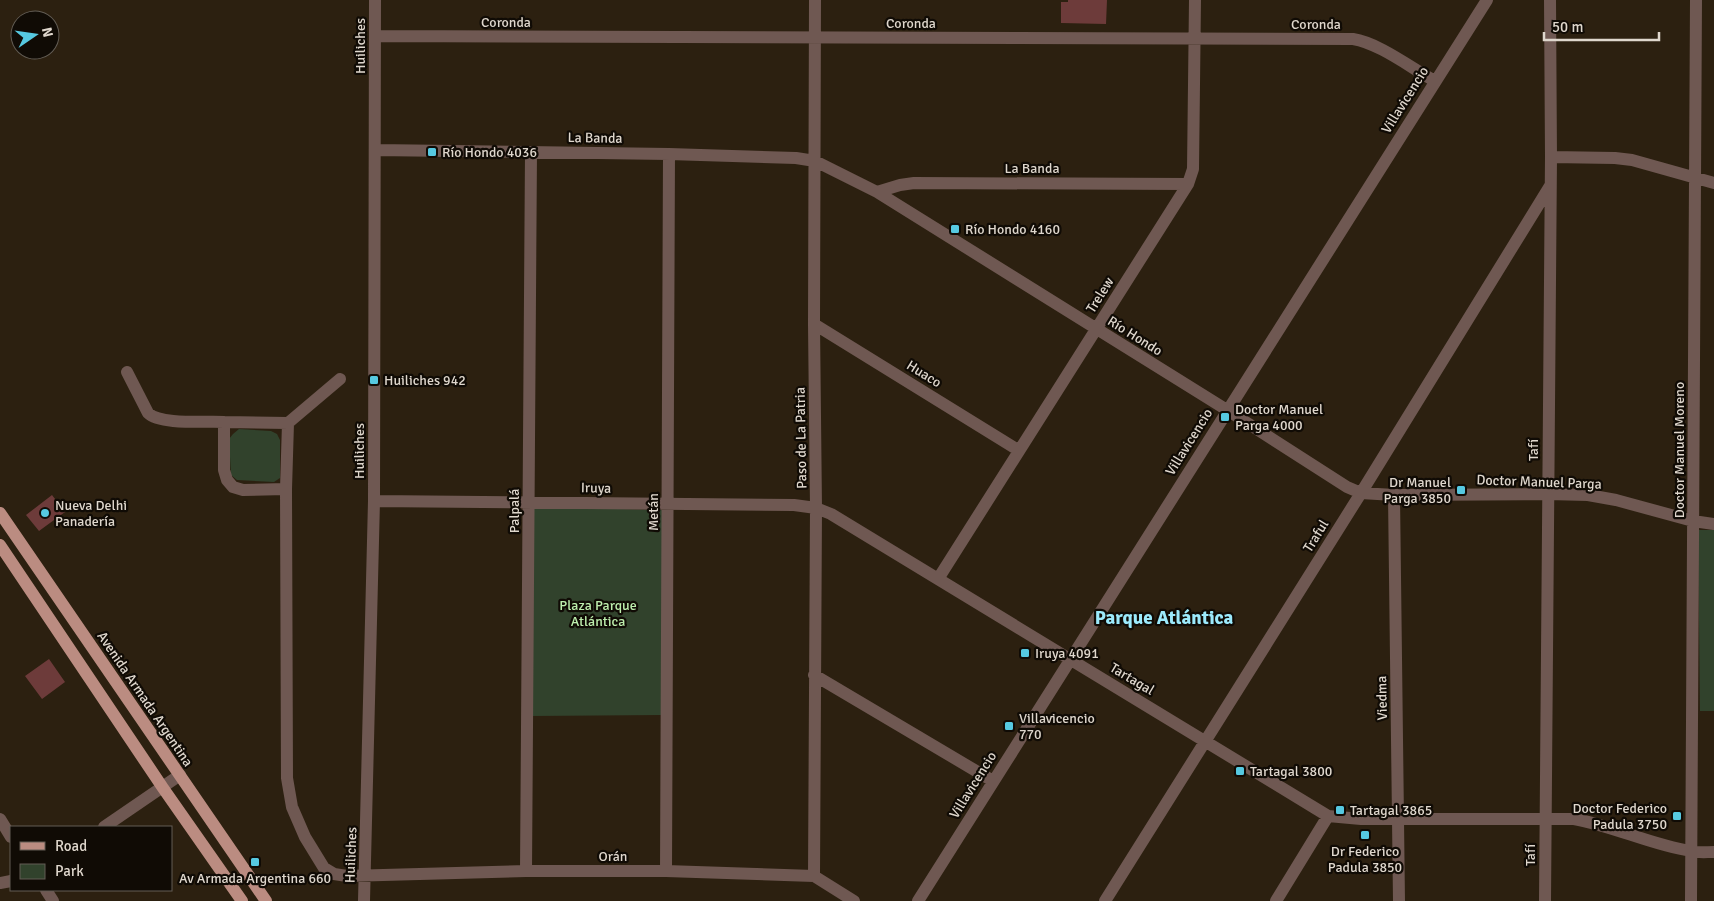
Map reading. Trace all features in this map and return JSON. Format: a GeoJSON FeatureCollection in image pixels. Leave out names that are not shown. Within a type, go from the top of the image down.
{"type":"FeatureCollection","features":[{"type":"Feature","properties":{"kind":"main road","name":"Avenida Armada Argentina"},"geometry":{"type":"LineString","coordinates":[[2,520],[266,901]]}},
{"type":"Feature","properties":{"kind":"main road"},"geometry":{"type":"LineString","coordinates":[[0,546],[163,788],[242,901]]}},
{"type":"Feature","properties":{"kind":"street","name":"Huiliches"},"geometry":{"type":"LineString","coordinates":[[364,901],[374,501],[375,0]]}},
{"type":"Feature","properties":{"kind":"street","name":"Paso de La Patria"},"geometry":{"type":"LineString","coordinates":[[814,876],[816,508],[814,324],[815,0]]}},
{"type":"Feature","properties":{"kind":"street","name":"Trelew"},"geometry":{"type":"LineString","coordinates":[[938,579],[1188,184],[1193,169],[1195,0]]}},
{"type":"Feature","properties":{"kind":"street","name":"Villavicencio"},"geometry":{"type":"LineString","coordinates":[[918,901],[1434,81],[1487,0]]}},
{"type":"Feature","properties":{"kind":"street","name":"Doctor Manuel Moreno"},"geometry":{"type":"LineString","coordinates":[[1691,901],[1696,0]]}},
{"type":"Feature","properties":{"kind":"street","name":"Tafí"},"geometry":{"type":"LineString","coordinates":[[1545,901],[1551,157],[1549,1]]}},
{"type":"Feature","properties":{"kind":"street","name":"Coronda"},"geometry":{"type":"LineString","coordinates":[[376,36],[1353,39],[1363,40],[1434,81]]}},
{"type":"Feature","properties":{"kind":"street","name":"La Banda"},"geometry":{"type":"LineString","coordinates":[[375,150],[669,154],[796,158],[814,161]]}},
{"type":"Feature","properties":{"kind":"street","name":"Palpalá"},"geometry":{"type":"LineString","coordinates":[[526,871],[531,152]]}},
{"type":"Feature","properties":{"kind":"street","name":"Metán"},"geometry":{"type":"LineString","coordinates":[[666,870],[669,154]]}},
{"type":"Feature","properties":{"kind":"street"},"geometry":{"type":"LineString","coordinates":[[1551,157],[1632,160],[1714,183]]}},
{"type":"Feature","properties":{"kind":"street","name":"Río Hondo"},"geometry":{"type":"LineString","coordinates":[[814,161],[877,192],[1361,494]]}},
{"type":"Feature","properties":{"kind":"street","name":"La Banda"},"geometry":{"type":"LineString","coordinates":[[877,192],[914,183],[1188,184]]}},
{"type":"Feature","properties":{"kind":"street","name":"Traful"},"geometry":{"type":"LineString","coordinates":[[1105,901],[1361,494],[1550,186]]}},
{"type":"Feature","properties":{"kind":"street","name":"Huaco"},"geometry":{"type":"LineString","coordinates":[[814,324],[1018,450]]}},
{"type":"Feature","properties":{"kind":"street"},"geometry":{"type":"LineString","coordinates":[[127,372],[148,413],[152,417],[162,420],[288,423],[340,379]]}},
{"type":"Feature","properties":{"kind":"street"},"geometry":{"type":"LineString","coordinates":[[224,422],[224,470],[227,480],[233,487],[243,490],[286,489]]}},
{"type":"Feature","properties":{"kind":"street","name":"Orán"},"geometry":{"type":"LineString","coordinates":[[288,423],[286,489],[287,778],[292,807],[305,837],[324,868],[334,874],[348,876],[526,871],[666,870],[814,876],[854,901]]}},
{"type":"Feature","properties":{"kind":"street","name":"Doctor Manuel Parga"},"geometry":{"type":"LineString","coordinates":[[1361,494],[1588,495],[1616,500],[1693,521],[1714,524]]}},
{"type":"Feature","properties":{"kind":"street","name":"Viedma"},"geometry":{"type":"LineString","coordinates":[[1394,495],[1399,901]]}},
{"type":"Feature","properties":{"kind":"street","name":"Iruya"},"geometry":{"type":"LineString","coordinates":[[374,501],[794,505],[816,508]]}},
{"type":"Feature","properties":{"kind":"street","name":"Tartagal"},"geometry":{"type":"LineString","coordinates":[[816,508],[831,514],[1328,816]]}},
{"type":"Feature","properties":{"kind":"street"},"geometry":{"type":"LineString","coordinates":[[814,675],[993,781]]}},
{"type":"Feature","properties":{"kind":"street"},"geometry":{"type":"LineString","coordinates":[[106,826],[180,775]]}},
{"type":"Feature","properties":{"kind":"street"},"geometry":{"type":"LineString","coordinates":[[1276,901],[1328,816],[1361,819],[1574,819],[1666,846],[1692,852],[1714,852]]}},
{"type":"Feature","properties":{"kind":"street"},"geometry":{"type":"LineString","coordinates":[[0,819],[10,835]]}},
{"type":"Feature","properties":{"kind":"green space"},"geometry":{"type":"Polygon","coordinates":[[[239,429],[271,431],[277,434],[280,440],[280,478],[274,482],[237,480],[231,475],[229,439],[239,429]]]}},
{"type":"Feature","properties":{"kind":"green space","name":"Plaza Parque Atlántica"},"geometry":{"type":"Polygon","coordinates":[[[533,507],[663,510],[663,715],[532,716],[533,507]]]}},
{"type":"Feature","properties":{"kind":"green space"},"geometry":{"type":"Polygon","coordinates":[[[1698,530],[1714,530],[1714,711],[1700,711],[1698,530]]]}},
{"type":"Feature","properties":{"kind":"building"},"geometry":{"type":"Polygon","coordinates":[[[1068,0],[1107,0],[1106,24],[1061,23],[1061,2],[1068,2],[1068,0]]]}},
{"type":"Feature","properties":{"kind":"building","name":"Nueva Delhi Panadería"},"geometry":{"type":"Polygon","coordinates":[[[52,495],[65,512],[39,531],[26,515],[52,495]]]}},
{"type":"Feature","properties":{"kind":"building"},"geometry":{"type":"Polygon","coordinates":[[[49,659],[65,682],[42,699],[25,676],[49,659]]]}},
{"type":"Feature","properties":{"kind":"place","name":"Río Hondo 4036"},"geometry":{"type":"Point","coordinates":[432,152]}},
{"type":"Feature","properties":{"kind":"place","name":"Río Hondo 4160"},"geometry":{"type":"Point","coordinates":[955,229]}},
{"type":"Feature","properties":{"kind":"place","name":"Huiliches 942"},"geometry":{"type":"Point","coordinates":[374,380]}},
{"type":"Feature","properties":{"kind":"place","name":"Doctor Manuel Parga 4000"},"geometry":{"type":"Point","coordinates":[1225,417]}},
{"type":"Feature","properties":{"kind":"place","name":"Dr Manuel Parga 3850"},"geometry":{"type":"Point","coordinates":[1461,490]}},
{"type":"Feature","properties":{"kind":"place","name":"Nueva Delhi Panadería"},"geometry":{"type":"Point","coordinates":[45,513]}},
{"type":"Feature","properties":{"kind":"place","name":"Iruya 4091"},"geometry":{"type":"Point","coordinates":[1025,653]}},
{"type":"Feature","properties":{"kind":"place","name":"Villavicencio 770"},"geometry":{"type":"Point","coordinates":[1009,726]}},
{"type":"Feature","properties":{"kind":"place","name":"Tartagal 3800"},"geometry":{"type":"Point","coordinates":[1240,771]}},
{"type":"Feature","properties":{"kind":"place","name":"Tartagal 3865"},"geometry":{"type":"Point","coordinates":[1340,810]}},
{"type":"Feature","properties":{"kind":"place","name":"Doctor Federico Padula 3750"},"geometry":{"type":"Point","coordinates":[1677,816]}},
{"type":"Feature","properties":{"kind":"place","name":"Dr Federico Padula 3850"},"geometry":{"type":"Point","coordinates":[1365,835]}},
{"type":"Feature","properties":{"kind":"place","name":"Av Armada Argentina 660"},"geometry":{"type":"Point","coordinates":[255,862]}},
{"type":"Feature","properties":{"kind":"district","name":"Parque Atlántica"},"geometry":{"type":"Point","coordinates":[1164,618]}}]}
